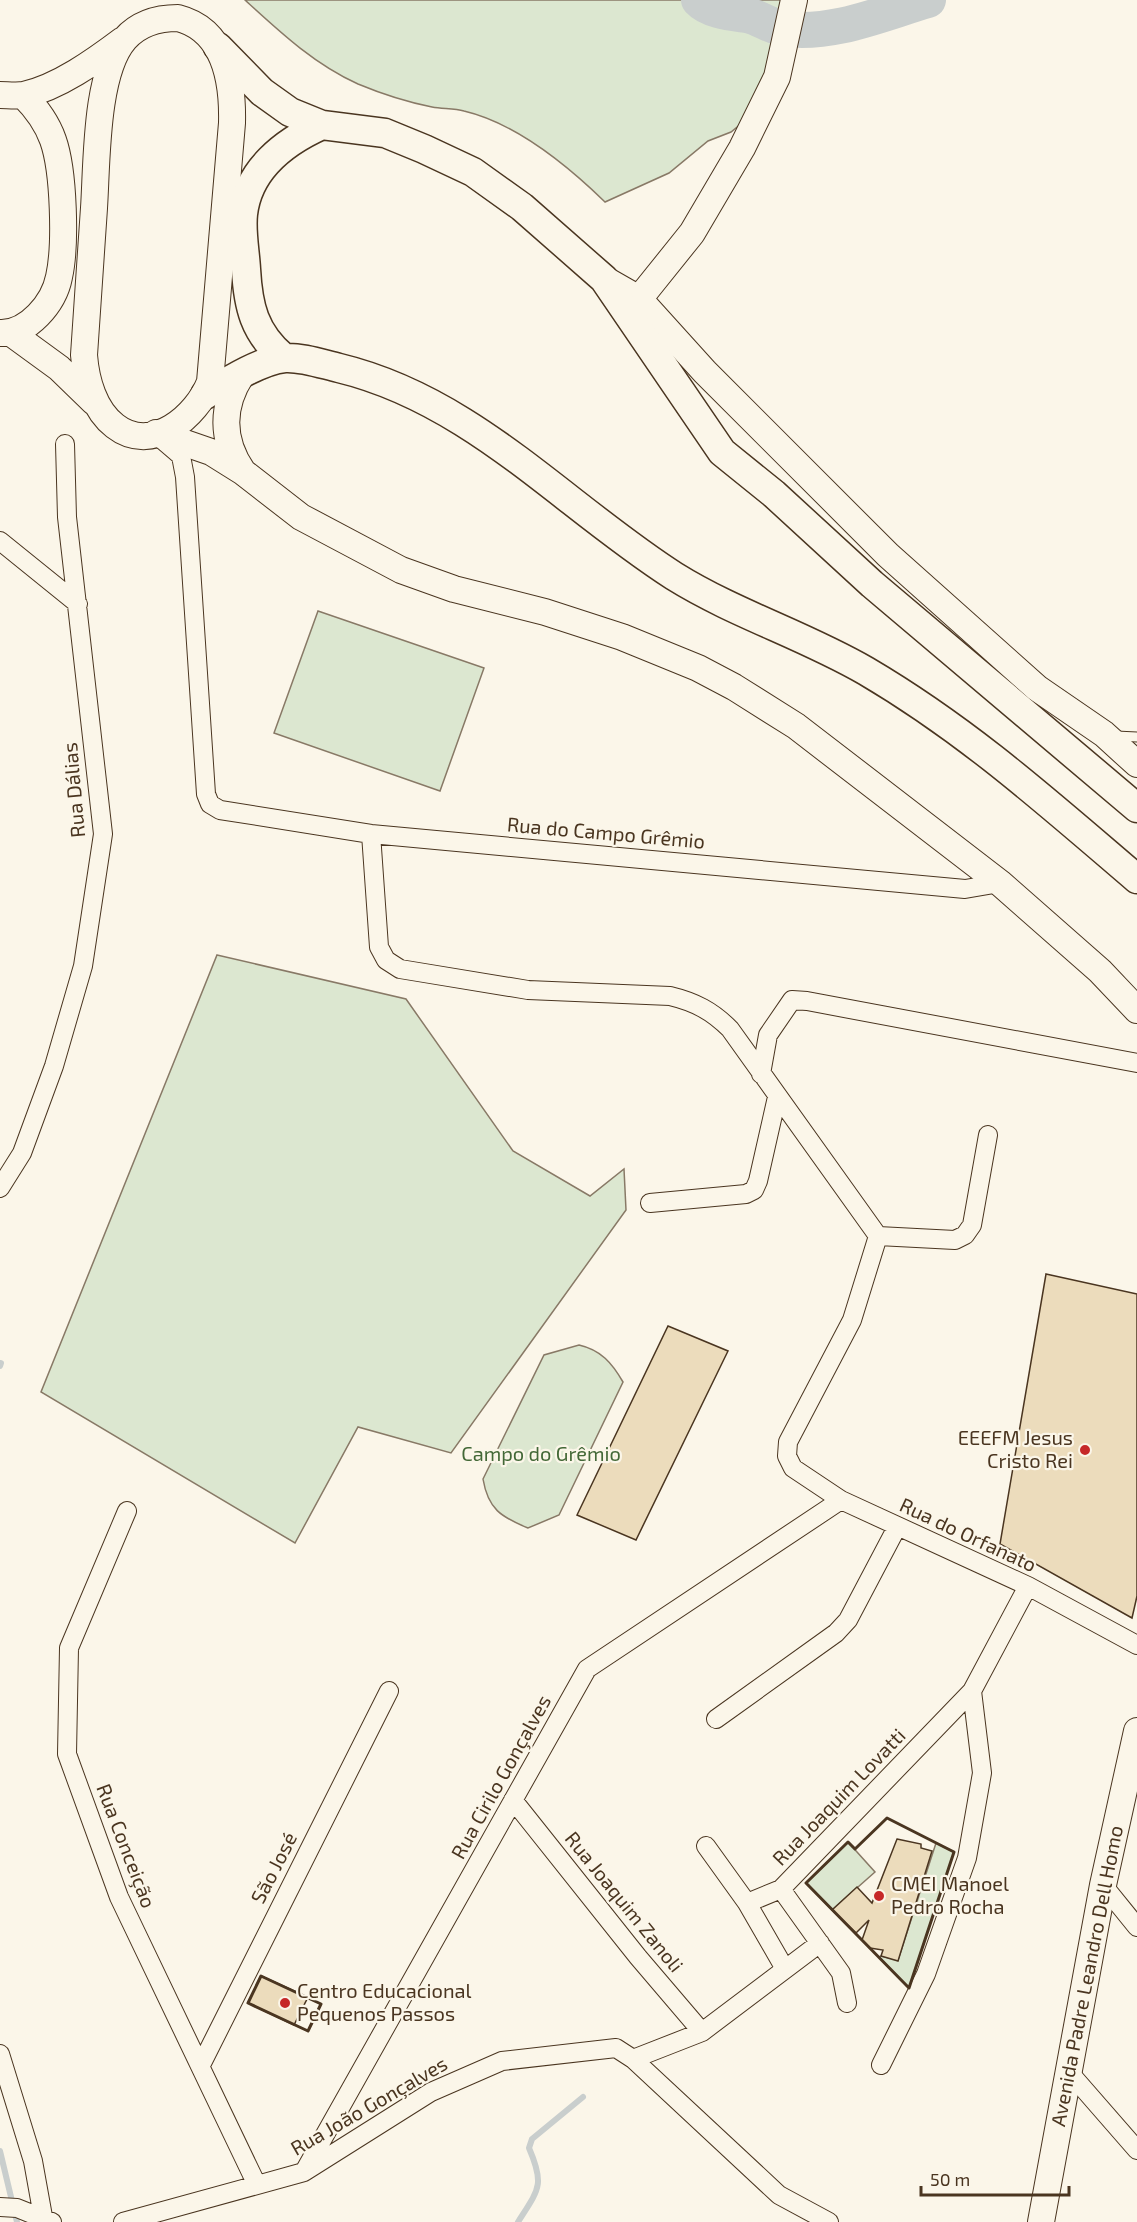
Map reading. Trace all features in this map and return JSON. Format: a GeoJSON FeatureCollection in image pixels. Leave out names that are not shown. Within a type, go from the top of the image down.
{"type":"FeatureCollection","features":[{"type":"Feature","properties":{"kind":"main road"},"geometry":{"type":"LineString","coordinates":[[218,47],[276,103],[321,125],[385,133],[473,172],[522,207],[604,279],[722,452],[774,494],[872,584],[1137,808]]}},
{"type":"Feature","properties":{"kind":"main road"},"geometry":{"type":"LineString","coordinates":[[284,358],[266,340],[252,315],[248,300],[243,212],[250,186],[266,163],[287,143],[321,125]]}},
{"type":"Feature","properties":{"kind":"main road"},"geometry":{"type":"LineString","coordinates":[[205,395],[243,374],[284,358],[314,362],[370,377],[449,413],[502,446],[581,508],[689,585],[864,670],[984,748],[1137,879]]}},
{"type":"Feature","properties":{"kind":"street"},"geometry":{"type":"LineString","coordinates":[[639,299],[692,233],[742,148],[777,77],[794,0]]}},
{"type":"Feature","properties":{"kind":"street"},"geometry":{"type":"LineString","coordinates":[[11,95],[78,70],[124,40],[143,24],[155,20],[178,18],[198,26],[218,47],[230,81],[232,123],[210,382],[205,395],[187,418],[156,433]]}},
{"type":"Feature","properties":{"kind":"street"},"geometry":{"type":"LineString","coordinates":[[109,420],[89,384],[84,355],[101,106],[113,62],[124,40]]}},
{"type":"Feature","properties":{"kind":"street"},"geometry":{"type":"LineString","coordinates":[[11,95],[40,115],[54,142],[62,202],[61,252],[59,277],[50,299],[34,318],[6,333],[59,368],[109,420],[124,431],[134,434],[156,433],[202,448],[243,472],[301,518],[401,570],[454,589],[545,612],[622,637],[698,668],[734,687],[796,726],[1000,883],[1100,971],[1137,1010]]}},
{"type":"Feature","properties":{"kind":"street"},"geometry":{"type":"LineString","coordinates":[[604,279],[639,299],[705,372],[888,555],[1037,688],[1104,735],[1137,764]]}},
{"type":"Feature","properties":{"kind":"street"},"geometry":{"type":"LineString","coordinates":[[243,374],[230,396],[226,421],[230,448],[243,472]]}},
{"type":"Feature","properties":{"kind":"street","name":"Rua do Campo Grêmio"},"geometry":{"type":"LineString","coordinates":[[156,433],[180,456],[184,477],[206,794],[210,804],[220,810],[371,834],[965,889],[1000,883]]}},
{"type":"Feature","properties":{"kind":"street","name":"Rua Dálias"},"geometry":{"type":"LineString","coordinates":[[0,1188],[22,1153],[54,1066],[83,966],[103,834],[67,517],[65,444]]}},
{"type":"Feature","properties":{"kind":"street"},"geometry":{"type":"LineString","coordinates":[[0,541],[78,604]]}},
{"type":"Feature","properties":{"kind":"street"},"geometry":{"type":"LineString","coordinates":[[371,834],[379,946],[386,960],[400,969],[528,990],[670,996],[692,1001],[714,1013],[730,1029],[878,1236],[955,1240],[965,1235],[972,1225],[988,1135]]}},
{"type":"Feature","properties":{"kind":"street"},"geometry":{"type":"LineString","coordinates":[[761,1074],[768,1035],[792,1000],[1137,1063]]}},
{"type":"Feature","properties":{"kind":"street"},"geometry":{"type":"LineString","coordinates":[[650,1203],[746,1194],[754,1190],[777,1097]]}},
{"type":"Feature","properties":{"kind":"street","name":"Rua do Orfanato"},"geometry":{"type":"LineString","coordinates":[[878,1236],[852,1320],[788,1442],[787,1456],[793,1468],[841,1500],[1028,1586],[1137,1645]]}},
{"type":"Feature","properties":{"kind":"street","name":"Rua Cirilo Gonçalves"},"geometry":{"type":"LineString","coordinates":[[304,2172],[587,1669],[841,1500]]}},
{"type":"Feature","properties":{"kind":"street","name":"Rua Conceição"},"geometry":{"type":"LineString","coordinates":[[127,1511],[69,1648],[67,1754],[118,1897],[256,2183]]}},
{"type":"Feature","properties":{"kind":"street"},"geometry":{"type":"LineString","coordinates":[[716,1719],[837,1633],[848,1620],[897,1527]]}},
{"type":"Feature","properties":{"kind":"street","name":"Rua Joaquim Lovatti"},"geometry":{"type":"LineString","coordinates":[[847,2003],[841,1973],[781,1889],[972,1691],[1028,1586]]}},
{"type":"Feature","properties":{"kind":"street","name":"São José"},"geometry":{"type":"LineString","coordinates":[[201,2065],[388,1691]]}},
{"type":"Feature","properties":{"kind":"street"},"geometry":{"type":"LineString","coordinates":[[881,2065],[926,1974],[967,1858],[982,1773],[972,1691]]}},
{"type":"Feature","properties":{"kind":"street","name":"Avenida Padre Leandro Dell Homo"},"geometry":{"type":"LineString","coordinates":[[1041,2222],[1103,1885],[1137,1731]]}},
{"type":"Feature","properties":{"kind":"street","name":"Rua Joaquim Zanoli"},"geometry":{"type":"LineString","coordinates":[[513,1800],[638,1957],[702,2032]]}},
{"type":"Feature","properties":{"kind":"street"},"geometry":{"type":"LineString","coordinates":[[706,1846],[747,1903],[786,1969]]}},
{"type":"Feature","properties":{"kind":"street"},"geometry":{"type":"LineString","coordinates":[[1103,1885],[1137,1927]]}},
{"type":"Feature","properties":{"kind":"street"},"geometry":{"type":"LineString","coordinates":[[747,1903],[781,1889]]}},
{"type":"Feature","properties":{"kind":"street"},"geometry":{"type":"LineString","coordinates":[[633,2059],[702,2032],[820,1943]]}},
{"type":"Feature","properties":{"kind":"street","name":"Rua João Gonçalves"},"geometry":{"type":"LineString","coordinates":[[123,2222],[256,2183],[304,2172],[431,2092],[502,2061],[616,2048],[633,2059],[779,2195],[829,2222]]}},
{"type":"Feature","properties":{"kind":"street"},"geometry":{"type":"LineString","coordinates":[[0,2054],[33,2161],[47,2221]]}},
{"type":"Feature","properties":{"kind":"street"},"geometry":{"type":"LineString","coordinates":[[1069,2072],[1137,2150]]}},
{"type":"Feature","properties":{"kind":"street"},"geometry":{"type":"LineString","coordinates":[[0,2207],[17,2208],[47,2221]]}},
{"type":"Feature","properties":{"kind":"lane"},"geometry":{"type":"LineString","coordinates":[[1104,735],[1137,737]]}},
{"type":"Feature","properties":{"kind":"green space"},"geometry":{"type":"Polygon","coordinates":[[[245,0],[783,0],[766,78],[742,123],[731,132],[708,141],[669,173],[605,202],[558,161],[502,125],[456,109],[413,103],[342,76],[298,46],[245,0]]]}},
{"type":"Feature","properties":{"kind":"green space"},"geometry":{"type":"Polygon","coordinates":[[[318,611],[484,668],[440,791],[274,733],[318,611]]]}},
{"type":"Feature","properties":{"kind":"green space"},"geometry":{"type":"Polygon","coordinates":[[[217,955],[406,999],[513,1151],[590,1196],[624,1169],[626,1210],[451,1453],[358,1427],[295,1543],[41,1392],[217,955]]]}},
{"type":"Feature","properties":{"kind":"green space","name":"Campo do Grêmio"},"geometry":{"type":"Polygon","coordinates":[[[579,1345],[594,1350],[605,1358],[623,1382],[559,1515],[528,1528],[497,1511],[488,1498],[483,1479],[544,1355],[579,1345]]]}},
{"type":"Feature","properties":{"kind":"green space"},"geometry":{"type":"Polygon","coordinates":[[[848,1842],[875,1872],[832,1910],[806,1883],[848,1842]]]}},
{"type":"Feature","properties":{"kind":"green space"},"geometry":{"type":"Polygon","coordinates":[[[936,1843],[954,1852],[909,1988],[879,1957],[898,1960],[936,1843]]]}},
{"type":"Feature","properties":{"kind":"building"},"geometry":{"type":"Polygon","coordinates":[[[1046,1274],[1137,1294],[1137,1596],[1132,1618],[1000,1544],[1046,1274]]]}},
{"type":"Feature","properties":{"kind":"building"},"geometry":{"type":"Polygon","coordinates":[[[668,1326],[728,1351],[636,1540],[577,1515],[668,1326]]]}},
{"type":"Feature","properties":{"kind":"building"},"geometry":{"type":"Polygon","coordinates":[[[897,1839],[921,1844],[921,1848],[932,1851],[898,1961],[881,1956],[883,1950],[870,1948],[862,1940],[869,1920],[856,1933],[832,1910],[857,1887],[872,1903],[897,1839]]]}},
{"type":"Feature","properties":{"kind":"building","name":"Centro Educacional Pequenos Passos"},"geometry":{"type":"Polygon","coordinates":[[[261,1976],[308,1997],[294,2025],[248,2003],[261,1976]]]}},
{"type":"Feature","properties":{"kind":"waterway"},"geometry":{"type":"LineString","coordinates":[[699,0],[715,9],[751,16],[780,28],[803,30],[858,22],[928,0]]}},
{"type":"Feature","properties":{"kind":"waterway"},"geometry":{"type":"LineString","coordinates":[[518,2222],[531,2202],[537,2186],[537,2171],[529,2148],[532,2139],[583,2097]]}},
{"type":"Feature","properties":{"kind":"waterway"},"geometry":{"type":"LineString","coordinates":[[0,2151],[17,2222]]}},
{"type":"Feature","properties":{"kind":"wall"},"geometry":{"type":"LineString","coordinates":[[887,1818],[954,1852],[909,1988],[806,1883],[848,1842],[855,1849],[887,1818]]}},
{"type":"Feature","properties":{"kind":"wall"},"geometry":{"type":"LineString","coordinates":[[261,1976],[321,2004],[308,2031],[248,2003],[261,1976]]}},
{"type":"Feature","properties":{"kind":"place","name":"EEEFM Jesus Cristo Rei"},"geometry":{"type":"Point","coordinates":[1085,1450]}},
{"type":"Feature","properties":{"kind":"place","name":"CMEI Manoel Pedro Rocha"},"geometry":{"type":"Point","coordinates":[879,1896]}},
{"type":"Feature","properties":{"kind":"place","name":"Centro Educacional Pequenos Passos"},"geometry":{"type":"Point","coordinates":[285,2003]}}]}
